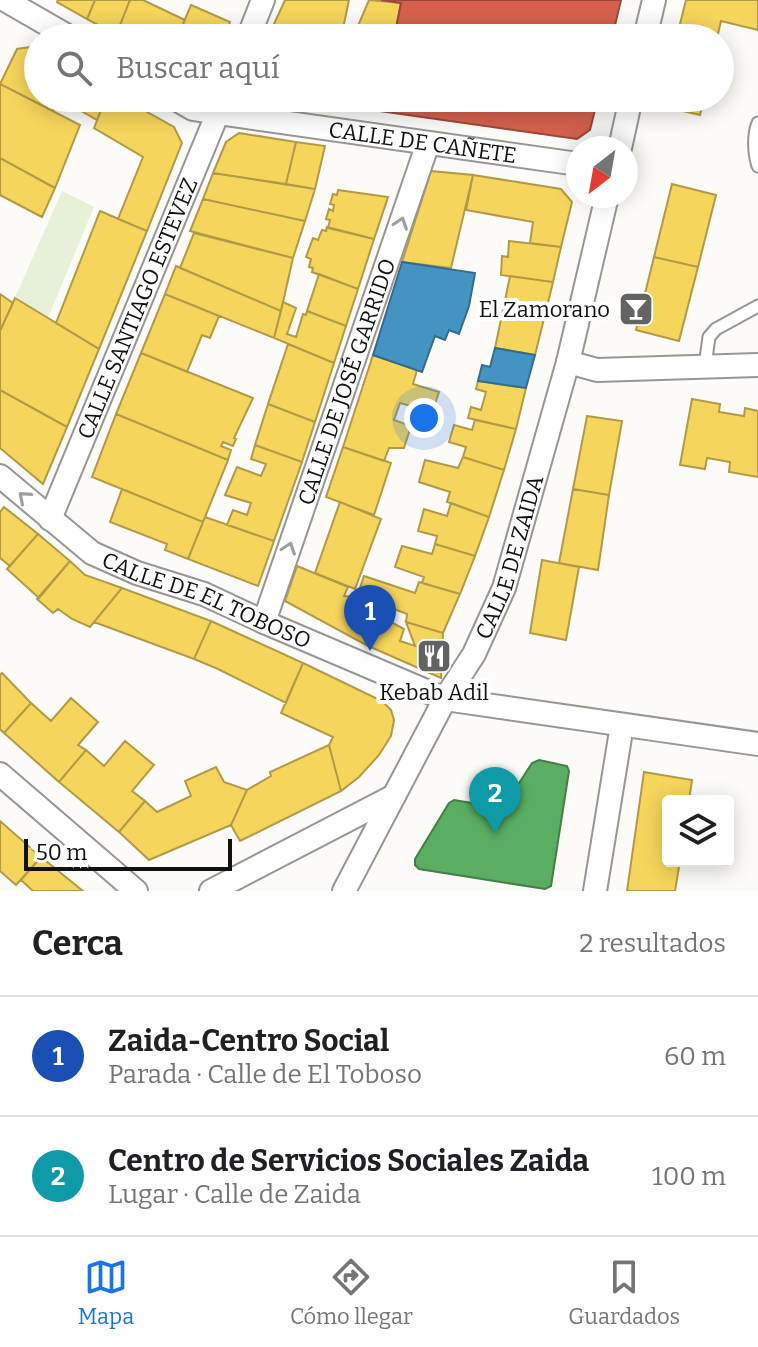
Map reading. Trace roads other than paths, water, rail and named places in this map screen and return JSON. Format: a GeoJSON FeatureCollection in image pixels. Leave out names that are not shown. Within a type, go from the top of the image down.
{"type":"FeatureCollection","features":[{"type":"Feature","properties":{"kind":"street"},"geometry":{"type":"LineString","coordinates":[[0,13],[5,0],[47,24]]}},
{"type":"Feature","properties":{"kind":"street"},"geometry":{"type":"LineString","coordinates":[[254,24],[263,0]]}},
{"type":"Feature","properties":{"kind":"street"},"geometry":{"type":"LineString","coordinates":[[648,24],[654,0]]}},
{"type":"Feature","properties":{"kind":"street","name":"CALLE SANTIAGO ESTEVEZ"},"geometry":{"type":"LineString","coordinates":[[50,519],[218,112]]}},
{"type":"Feature","properties":{"kind":"street","name":"CALLE DE CAÑETE"},"geometry":{"type":"LineString","coordinates":[[259,112],[428,143],[566,162]]}},
{"type":"Feature","properties":{"kind":"street"},"geometry":{"type":"LineString","coordinates":[[623,136],[628,112]]}},
{"type":"Feature","properties":{"kind":"street","name":"CALLE DE JOSÉ GARRIDO"},"geometry":{"type":"LineString","coordinates":[[264,622],[428,143]]}},
{"type":"Feature","properties":{"kind":"street","name":"CALLE DE ZAIDA"},"geometry":{"type":"LineString","coordinates":[[344,891],[445,699],[474,654],[504,588],[568,362],[604,208]]}},
{"type":"Feature","properties":{"kind":"street"},"geometry":{"type":"LineString","coordinates":[[568,362],[597,370],[758,365]]}},
{"type":"Feature","properties":{"kind":"street","name":"CALLE DE EL TOBOSO"},"geometry":{"type":"LineString","coordinates":[[0,476],[92,553],[137,573],[204,594],[445,699],[758,744]]}},
{"type":"Feature","properties":{"kind":"street"},"geometry":{"type":"LineString","coordinates":[[595,891],[622,725]]}},
{"type":"Feature","properties":{"kind":"street"},"geometry":{"type":"LineString","coordinates":[[0,774],[136,891]]}},
{"type":"Feature","properties":{"kind":"street"},"geometry":{"type":"LineString","coordinates":[[211,891],[394,796]]}},
{"type":"Feature","properties":{"kind":"lane"},"geometry":{"type":"LineString","coordinates":[[758,123],[755,130],[758,166]]}},
{"type":"Feature","properties":{"kind":"lane"},"geometry":{"type":"LineString","coordinates":[[705,366],[709,337],[716,329],[758,306]]}},
{"type":"Feature","properties":{"kind":"place","name":"El Zamorano"},"geometry":{"type":"Point","coordinates":[636,309]}},
{"type":"Feature","properties":{"kind":"place","name":"Zaida-Centro Social"},"geometry":{"type":"Point","coordinates":[370,651]}},
{"type":"Feature","properties":{"kind":"place","name":"Kebab Adil"},"geometry":{"type":"Point","coordinates":[434,656]}},
{"type":"Feature","properties":{"kind":"place","name":"Centro de Servicios Sociales Zaida"},"geometry":{"type":"Point","coordinates":[495,833]}}]}
